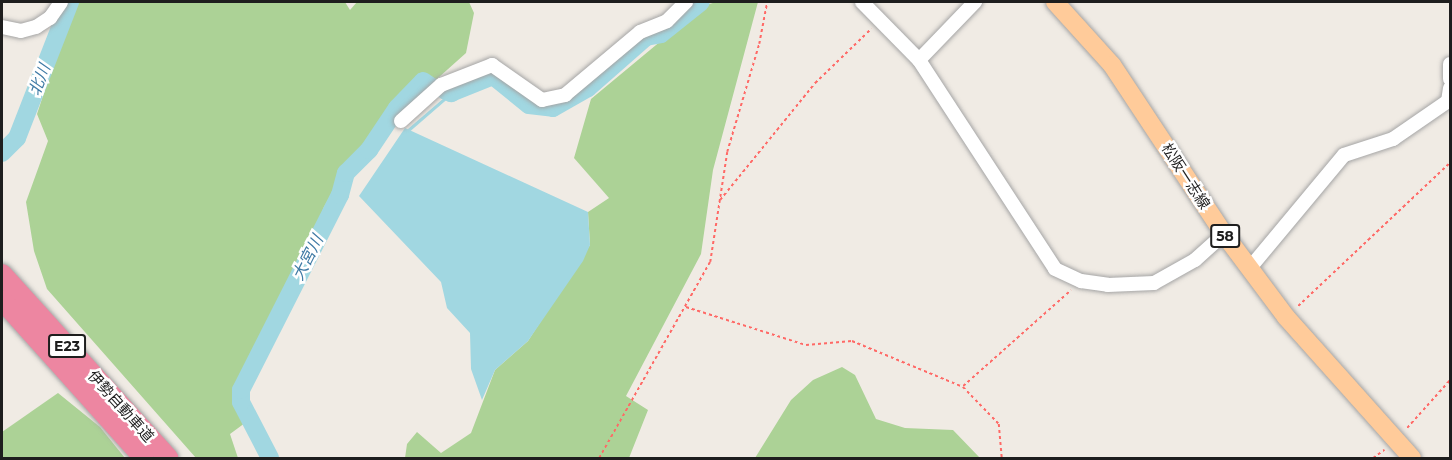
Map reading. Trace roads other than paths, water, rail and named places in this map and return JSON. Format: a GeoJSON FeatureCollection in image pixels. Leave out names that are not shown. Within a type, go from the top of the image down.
{"type":"FeatureCollection","features":[{"type":"Feature","properties":{"kind":"highway","name":"伊勢自動車道"},"geometry":{"type":"LineString","coordinates":[[2,274],[125,423],[144,459]]}},
{"type":"Feature","properties":{"kind":"highway","name":"伊勢自動車道"},"geometry":{"type":"LineString","coordinates":[[2,300],[125,423],[168,459]]}},
{"type":"Feature","properties":{"kind":"main road","name":"松阪一志線"},"geometry":{"type":"LineString","coordinates":[[1055,2],[1112,65],[1224,234],[1286,317],[1397,439],[1412,459]]}},
{"type":"Feature","properties":{"kind":"street"},"geometry":{"type":"LineString","coordinates":[[2,27],[21,31],[36,27],[50,18],[62,2]]}},
{"type":"Feature","properties":{"kind":"street"},"geometry":{"type":"LineString","coordinates":[[862,2],[919,60],[1055,269],[1081,281],[1108,285],[1154,283],[1195,260],[1224,234]]}},
{"type":"Feature","properties":{"kind":"street"},"geometry":{"type":"LineString","coordinates":[[919,60],[975,2]]}},
{"type":"Feature","properties":{"kind":"street"},"geometry":{"type":"LineString","coordinates":[[401,121],[441,86],[492,65],[542,100],[565,95],[640,32],[667,21],[680,3]]}},
{"type":"Feature","properties":{"kind":"street"},"geometry":{"type":"LineString","coordinates":[[1450,64],[1450,79]]}},
{"type":"Feature","properties":{"kind":"street"},"geometry":{"type":"LineString","coordinates":[[1249,269],[1344,155],[1393,139],[1448,101],[1450,88]]}},
{"type":"Feature","properties":{"kind":"water"},"geometry":{"type":"Polygon","coordinates":[[[405,128],[588,212],[590,245],[583,261],[528,341],[495,370],[482,400],[471,369],[470,333],[447,308],[441,282],[359,196],[405,128]]]}},
{"type":"Feature","properties":{"kind":"waterway","name":"北川"},"geometry":{"type":"LineString","coordinates":[[2,153],[17,138],[70,2]]}},
{"type":"Feature","properties":{"kind":"waterway","name":"大宮川"},"geometry":{"type":"LineString","coordinates":[[444,90],[451,93],[493,76],[529,105],[553,108],[588,88],[646,37],[661,34],[701,2]]}},
{"type":"Feature","properties":{"kind":"waterway","name":"大宮川"},"geometry":{"type":"LineString","coordinates":[[270,458],[241,402],[241,390],[340,195],[346,173],[369,150],[397,108],[423,81],[432,87]]}},
{"type":"Feature","properties":{"kind":"waterway"},"geometry":{"type":"LineString","coordinates":[[407,131],[451,93]]}}]}
